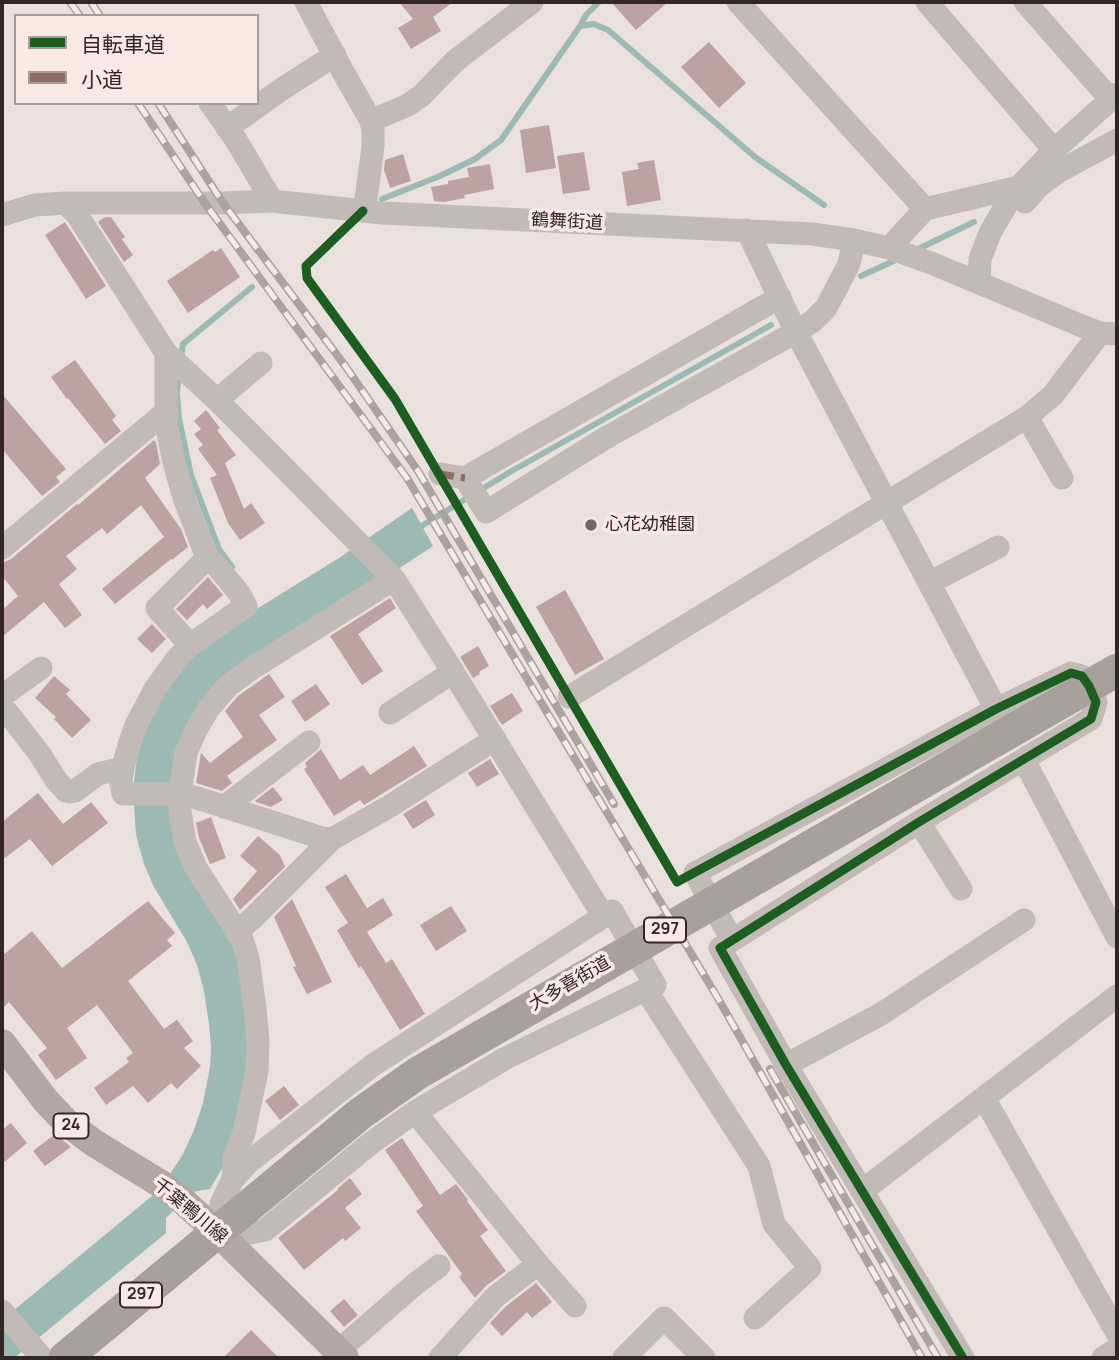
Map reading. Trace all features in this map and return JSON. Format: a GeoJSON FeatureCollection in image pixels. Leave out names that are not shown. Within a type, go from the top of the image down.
{"type":"FeatureCollection","features":[{"type":"Feature","properties":{"kind":"highway","name":"大多喜街道"},"geometry":{"type":"LineString","coordinates":[[78,1354],[217,1232],[245,1189],[418,1073],[1103,678]]}},
{"type":"Feature","properties":{"kind":"main road","name":"千葉鴨川線"},"geometry":{"type":"LineString","coordinates":[[2,1043],[46,1101],[66,1122],[172,1192],[217,1232],[342,1355]]}},
{"type":"Feature","properties":{"kind":"street"},"geometry":{"type":"LineString","coordinates":[[306,2],[371,121],[373,146],[363,211]]}},
{"type":"Feature","properties":{"kind":"street"},"geometry":{"type":"LineString","coordinates":[[371,121],[408,106],[455,61],[532,2]]}},
{"type":"Feature","properties":{"kind":"street"},"geometry":{"type":"LineString","coordinates":[[738,2],[925,209]]}},
{"type":"Feature","properties":{"kind":"street"},"geometry":{"type":"LineString","coordinates":[[927,2],[1054,150]]}},
{"type":"Feature","properties":{"kind":"street"},"geometry":{"type":"LineString","coordinates":[[979,283],[980,259],[990,233],[1009,200],[1054,150],[1114,97],[1025,2]]}},
{"type":"Feature","properties":{"kind":"street"},"geometry":{"type":"LineString","coordinates":[[227,128],[335,55]]}},
{"type":"Feature","properties":{"kind":"street"},"geometry":{"type":"LineString","coordinates":[[211,105],[272,201]]}},
{"type":"Feature","properties":{"kind":"street"},"geometry":{"type":"LineString","coordinates":[[979,283],[992,265],[1010,224],[1023,204],[1040,186],[1058,172],[1117,140]]}},
{"type":"Feature","properties":{"kind":"street"},"geometry":{"type":"LineString","coordinates":[[889,248],[925,209],[1019,187]]}},
{"type":"Feature","properties":{"kind":"street","name":"鶴舞街道"},"geometry":{"type":"LineString","coordinates":[[4,207],[65,203],[272,201],[397,214],[812,234],[889,248],[1108,333]]}},
{"type":"Feature","properties":{"kind":"street"},"geometry":{"type":"LineString","coordinates":[[65,203],[76,213],[166,354],[217,400],[392,578],[604,917]]}},
{"type":"Feature","properties":{"kind":"street"},"geometry":{"type":"LineString","coordinates":[[747,230],[796,332],[996,709]]}},
{"type":"Feature","properties":{"kind":"street"},"geometry":{"type":"LineString","coordinates":[[465,478],[486,512],[607,437],[796,332],[826,308],[849,264],[854,240]]}},
{"type":"Feature","properties":{"kind":"street"},"geometry":{"type":"LineString","coordinates":[[440,474],[465,478],[779,297]]}},
{"type":"Feature","properties":{"kind":"street"},"geometry":{"type":"LineString","coordinates":[[569,697],[1027,417],[1053,395],[1108,333]]}},
{"type":"Feature","properties":{"kind":"street"},"geometry":{"type":"LineString","coordinates":[[166,354],[166,423],[184,498],[207,558],[214,562],[246,606],[190,645],[165,673],[136,725],[123,768],[122,794],[180,794],[332,839]]}},
{"type":"Feature","properties":{"kind":"street"},"geometry":{"type":"LineString","coordinates":[[217,400],[261,363]]}},
{"type":"Feature","properties":{"kind":"street"},"geometry":{"type":"LineString","coordinates":[[588,407],[607,437]]}},
{"type":"Feature","properties":{"kind":"street"},"geometry":{"type":"LineString","coordinates":[[2,548],[167,411]]}},
{"type":"Feature","properties":{"kind":"street"},"geometry":{"type":"LineString","coordinates":[[1027,417],[1062,478]]}},
{"type":"Feature","properties":{"kind":"street"},"geometry":{"type":"LineString","coordinates":[[929,583],[998,547]]}},
{"type":"Feature","properties":{"kind":"street"},"geometry":{"type":"LineString","coordinates":[[190,645],[157,608],[207,558]]}},
{"type":"Feature","properties":{"kind":"street"},"geometry":{"type":"LineString","coordinates":[[245,1189],[234,1158],[244,1133],[252,1100],[258,1055],[255,1008],[248,958],[242,939],[196,868],[181,826],[180,794],[186,753],[209,708],[228,687],[251,669],[392,578]]}},
{"type":"Feature","properties":{"kind":"street"},"geometry":{"type":"LineString","coordinates":[[2,696],[41,668]]}},
{"type":"Feature","properties":{"kind":"street"},"geometry":{"type":"LineString","coordinates":[[390,712],[453,672]]}},
{"type":"Feature","properties":{"kind":"street"},"geometry":{"type":"LineString","coordinates":[[732,940],[695,873],[996,709],[1071,673],[1103,678],[1091,719],[919,822],[720,948],[786,1065],[963,1358]]}},
{"type":"Feature","properties":{"kind":"street"},"geometry":{"type":"LineString","coordinates":[[2,709],[8,713],[66,791],[75,791],[98,774],[123,768]]}},
{"type":"Feature","properties":{"kind":"street"},"geometry":{"type":"LineString","coordinates":[[236,932],[332,839],[390,806],[495,739]]}},
{"type":"Feature","properties":{"kind":"street"},"geometry":{"type":"LineString","coordinates":[[224,807],[309,742]]}},
{"type":"Feature","properties":{"kind":"street"},"geometry":{"type":"LineString","coordinates":[[1024,760],[1117,937]]}},
{"type":"Feature","properties":{"kind":"street"},"geometry":{"type":"LineString","coordinates":[[919,822],[961,889]]}},
{"type":"Feature","properties":{"kind":"street"},"geometry":{"type":"LineString","coordinates":[[217,1232],[240,1235],[265,1230],[371,1143],[415,1112],[506,1058],[655,985],[612,911],[373,1065],[249,1161],[245,1189]]}},
{"type":"Feature","properties":{"kind":"street"},"geometry":{"type":"LineString","coordinates":[[786,1065],[881,1014],[1024,920]]}},
{"type":"Feature","properties":{"kind":"street"},"geometry":{"type":"LineString","coordinates":[[646,990],[759,1166],[774,1224],[810,1268],[755,1318]]}},
{"type":"Feature","properties":{"kind":"street"},"geometry":{"type":"LineString","coordinates":[[862,1191],[984,1098],[1115,1006]]}},
{"type":"Feature","properties":{"kind":"street"},"geometry":{"type":"LineString","coordinates":[[984,1098],[1117,1333]]}},
{"type":"Feature","properties":{"kind":"street"},"geometry":{"type":"LineString","coordinates":[[415,1112],[575,1306]]}},
{"type":"Feature","properties":{"kind":"street"},"geometry":{"type":"LineString","coordinates":[[440,1358],[495,1297],[538,1264]]}},
{"type":"Feature","properties":{"kind":"street"},"geometry":{"type":"LineString","coordinates":[[342,1355],[414,1285],[439,1266]]}},
{"type":"Feature","properties":{"kind":"street"},"geometry":{"type":"LineString","coordinates":[[3,1312],[37,1352]]}},
{"type":"Feature","properties":{"kind":"street"},"geometry":{"type":"LineString","coordinates":[[624,1358],[664,1318],[704,1358]]}},
{"type":"Feature","properties":{"kind":"street"},"geometry":{"type":"LineString","coordinates":[[1103,1358],[1117,1349]]}},
{"type":"Feature","properties":{"kind":"water"},"geometry":{"type":"Polygon","coordinates":[[[412,508],[433,546],[243,666],[174,785],[239,961],[252,1042],[227,1160],[210,1189],[192,1192],[166,1218],[166,1233],[14,1358],[2,1358],[2,1320],[152,1196],[183,1154],[203,1103],[211,1047],[204,991],[187,942],[154,887],[136,835],[133,789],[137,758],[145,729],[172,678],[221,631],[339,558],[412,508]]]}},
{"type":"Feature","properties":{"kind":"building"},"geometry":{"type":"Polygon","coordinates":[[[399,2],[453,2],[433,17],[441,31],[411,49],[398,28],[413,19],[399,2]]]}},
{"type":"Feature","properties":{"kind":"building"},"geometry":{"type":"Polygon","coordinates":[[[611,2],[668,2],[636,30],[611,2]]]}},
{"type":"Feature","properties":{"kind":"building"},"geometry":{"type":"Polygon","coordinates":[[[709,42],[746,83],[719,108],[681,67],[709,42]]]}},
{"type":"Feature","properties":{"kind":"building"},"geometry":{"type":"Polygon","coordinates":[[[549,125],[556,168],[526,173],[520,130],[549,125]]]}},
{"type":"Feature","properties":{"kind":"building"},"geometry":{"type":"Polygon","coordinates":[[[584,152],[590,190],[563,194],[557,156],[584,152]]]}},
{"type":"Feature","properties":{"kind":"building"},"geometry":{"type":"Polygon","coordinates":[[[403,154],[411,181],[390,188],[384,170],[385,160],[403,154]]]}},
{"type":"Feature","properties":{"kind":"building"},"geometry":{"type":"Polygon","coordinates":[[[654,160],[661,200],[627,206],[622,172],[639,169],[637,163],[654,160]]]}},
{"type":"Feature","properties":{"kind":"building"},"geometry":{"type":"Polygon","coordinates":[[[490,164],[494,189],[464,195],[465,198],[434,201],[431,187],[469,177],[467,168],[490,164]]]}},
{"type":"Feature","properties":{"kind":"building"},"geometry":{"type":"Polygon","coordinates":[[[105,217],[111,217],[133,255],[124,262],[98,222],[105,217]]]}},
{"type":"Feature","properties":{"kind":"building"},"geometry":{"type":"Polygon","coordinates":[[[65,222],[106,286],[86,299],[45,235],[65,222]]]}},
{"type":"Feature","properties":{"kind":"building"},"geometry":{"type":"Polygon","coordinates":[[[221,248],[240,277],[188,313],[167,281],[213,250],[215,252],[221,248]]]}},
{"type":"Feature","properties":{"kind":"building"},"geometry":{"type":"Polygon","coordinates":[[[75,360],[116,416],[112,420],[121,431],[105,444],[51,377],[75,360]]]}},
{"type":"Feature","properties":{"kind":"building"},"geometry":{"type":"Polygon","coordinates":[[[2,394],[66,469],[56,477],[60,482],[42,496],[2,449],[2,394]]]}},
{"type":"Feature","properties":{"kind":"building"},"geometry":{"type":"Polygon","coordinates":[[[206,410],[236,455],[225,463],[244,509],[251,503],[265,523],[240,540],[228,523],[210,478],[217,475],[198,449],[203,445],[194,434],[201,429],[194,421],[206,410]]]}},
{"type":"Feature","properties":{"kind":"building"},"geometry":{"type":"Polygon","coordinates":[[[154,440],[160,464],[145,478],[181,529],[188,547],[115,604],[102,589],[164,537],[141,505],[107,534],[102,528],[66,556],[77,569],[59,584],[82,615],[65,628],[44,602],[2,637],[2,610],[18,596],[2,576],[2,563],[11,559],[78,505],[154,440]]]}},
{"type":"Feature","properties":{"kind":"building"},"geometry":{"type":"Polygon","coordinates":[[[208,577],[223,595],[207,609],[203,604],[187,620],[176,609],[208,577]]]}},
{"type":"Feature","properties":{"kind":"building"},"geometry":{"type":"Polygon","coordinates":[[[565,590],[604,659],[575,675],[536,607],[565,590]]]}},
{"type":"Feature","properties":{"kind":"building"},"geometry":{"type":"Polygon","coordinates":[[[390,598],[396,608],[358,634],[383,671],[362,685],[330,636],[390,598]]]}},
{"type":"Feature","properties":{"kind":"building"},"geometry":{"type":"Polygon","coordinates":[[[152,624],[166,639],[152,653],[137,639],[152,624]]]}},
{"type":"Feature","properties":{"kind":"building"},"geometry":{"type":"Polygon","coordinates":[[[478,646],[489,666],[473,678],[460,657],[478,646]]]}},
{"type":"Feature","properties":{"kind":"building"},"geometry":{"type":"Polygon","coordinates":[[[269,674],[285,697],[259,715],[277,740],[227,776],[232,783],[222,791],[196,783],[201,753],[210,763],[243,737],[225,711],[238,696],[269,674]]]}},
{"type":"Feature","properties":{"kind":"building"},"geometry":{"type":"Polygon","coordinates":[[[54,676],[70,690],[66,694],[91,720],[72,738],[54,719],[56,717],[35,698],[54,676]]]}},
{"type":"Feature","properties":{"kind":"building"},"geometry":{"type":"Polygon","coordinates":[[[316,684],[330,704],[305,722],[291,701],[316,684]]]}},
{"type":"Feature","properties":{"kind":"building"},"geometry":{"type":"Polygon","coordinates":[[[512,693],[523,711],[502,725],[490,706],[512,693]]]}},
{"type":"Feature","properties":{"kind":"building"},"geometry":{"type":"Polygon","coordinates":[[[414,746],[427,766],[364,805],[360,800],[334,816],[304,769],[307,767],[305,763],[321,749],[340,780],[363,765],[370,775],[414,746]]]}},
{"type":"Feature","properties":{"kind":"building"},"geometry":{"type":"Polygon","coordinates":[[[490,759],[499,774],[477,787],[468,773],[490,759]]]}},
{"type":"Feature","properties":{"kind":"building"},"geometry":{"type":"Polygon","coordinates":[[[273,787],[283,800],[271,807],[255,801],[273,787]]]}},
{"type":"Feature","properties":{"kind":"building"},"geometry":{"type":"Polygon","coordinates":[[[38,793],[63,824],[91,802],[108,823],[52,866],[30,839],[2,860],[2,822],[38,793]]]}},
{"type":"Feature","properties":{"kind":"building"},"geometry":{"type":"Polygon","coordinates":[[[426,800],[435,815],[413,829],[403,814],[426,800]]]}},
{"type":"Feature","properties":{"kind":"building"},"geometry":{"type":"Polygon","coordinates":[[[211,817],[226,858],[210,864],[196,823],[211,817]]]}},
{"type":"Feature","properties":{"kind":"building"},"geometry":{"type":"Polygon","coordinates":[[[258,836],[280,855],[285,867],[240,910],[233,899],[257,871],[240,856],[258,836]]]}},
{"type":"Feature","properties":{"kind":"building"},"geometry":{"type":"Polygon","coordinates":[[[346,874],[367,908],[383,898],[393,915],[367,932],[386,963],[392,959],[425,1014],[400,1030],[337,930],[348,923],[325,887],[346,874]]]}},
{"type":"Feature","properties":{"kind":"building"},"geometry":{"type":"Polygon","coordinates":[[[292,899],[332,982],[307,994],[293,967],[296,966],[274,917],[292,899]]]}},
{"type":"Feature","properties":{"kind":"building"},"geometry":{"type":"Polygon","coordinates":[[[148,901],[175,933],[167,940],[172,946],[128,981],[164,1029],[177,1020],[193,1041],[184,1048],[201,1066],[177,1089],[171,1083],[148,1103],[133,1086],[106,1105],[94,1088],[129,1062],[126,1058],[133,1053],[97,1005],[67,1028],[87,1058],[56,1080],[38,1055],[47,1048],[9,1002],[2,1009],[2,956],[32,931],[62,968],[148,901]]]}},
{"type":"Feature","properties":{"kind":"building"},"geometry":{"type":"Polygon","coordinates":[[[451,906],[467,931],[436,951],[420,925],[451,906]]]}},
{"type":"Feature","properties":{"kind":"building"},"geometry":{"type":"Polygon","coordinates":[[[284,1086],[299,1105],[280,1120],[265,1101],[284,1086]]]}},
{"type":"Feature","properties":{"kind":"building"},"geometry":{"type":"Polygon","coordinates":[[[11,1123],[27,1143],[2,1164],[2,1130],[11,1123]]]}},
{"type":"Feature","properties":{"kind":"building"},"geometry":{"type":"Polygon","coordinates":[[[55,1134],[71,1147],[45,1166],[33,1151],[55,1134]]]}},
{"type":"Feature","properties":{"kind":"building"},"geometry":{"type":"Polygon","coordinates":[[[402,1138],[440,1195],[456,1184],[488,1230],[480,1236],[506,1271],[475,1298],[459,1277],[462,1274],[416,1211],[423,1206],[385,1150],[402,1138]]]}},
{"type":"Feature","properties":{"kind":"building"},"geometry":{"type":"Polygon","coordinates":[[[350,1178],[362,1194],[345,1208],[361,1228],[345,1241],[343,1238],[304,1270],[278,1238],[350,1178]]]}},
{"type":"Feature","properties":{"kind":"building"},"geometry":{"type":"Polygon","coordinates":[[[536,1283],[552,1302],[532,1318],[527,1312],[502,1336],[490,1323],[505,1307],[536,1283]]]}},
{"type":"Feature","properties":{"kind":"building"},"geometry":{"type":"Polygon","coordinates":[[[344,1299],[358,1315],[344,1327],[330,1311],[344,1299]]]}},
{"type":"Feature","properties":{"kind":"building"},"geometry":{"type":"Polygon","coordinates":[[[251,1330],[279,1358],[223,1358],[251,1330]]]}},
{"type":"Feature","properties":{"kind":"waterway"},"geometry":{"type":"LineString","coordinates":[[580,26],[586,15],[599,2]]}},
{"type":"Feature","properties":{"kind":"waterway"},"geometry":{"type":"LineString","coordinates":[[382,199],[475,159],[501,140],[580,26],[594,24],[608,30],[755,157],[824,205]]}},
{"type":"Feature","properties":{"kind":"waterway"},"geometry":{"type":"LineString","coordinates":[[916,250],[974,222]]}},
{"type":"Feature","properties":{"kind":"waterway"},"geometry":{"type":"LineString","coordinates":[[861,276],[900,258]]}},
{"type":"Feature","properties":{"kind":"waterway"},"geometry":{"type":"LineString","coordinates":[[181,357],[183,344],[252,287]]}},
{"type":"Feature","properties":{"kind":"waterway"},"geometry":{"type":"LineString","coordinates":[[415,530],[510,472],[771,325]]}},
{"type":"Feature","properties":{"kind":"waterway"},"geometry":{"type":"LineString","coordinates":[[179,372],[179,419],[191,475],[219,549],[232,567]]}},
{"type":"Feature","properties":{"kind":"railway"},"geometry":{"type":"LineString","coordinates":[[70,2],[79,14]]}},
{"type":"Feature","properties":{"kind":"railway"},"geometry":{"type":"LineString","coordinates":[[91,2],[99,14]]}},
{"type":"Feature","properties":{"kind":"railway"},"geometry":{"type":"LineString","coordinates":[[139,105],[204,202],[407,478],[719,1000],[922,1358]]}},
{"type":"Feature","properties":{"kind":"railway"},"geometry":{"type":"LineString","coordinates":[[159,105],[223,203],[346,367],[418,471],[614,804]]}},
{"type":"Feature","properties":{"kind":"railway"},"geometry":{"type":"LineString","coordinates":[[770,1069],[938,1358]]}},
{"type":"Feature","properties":{"kind":"marked path"},"geometry":{"type":"LineString","coordinates":[[440,474],[465,478]]}},
{"type":"Feature","properties":{"kind":"cycle path"},"geometry":{"type":"LineString","coordinates":[[363,211],[306,266],[307,278],[395,399],[677,882],[996,709],[1071,673],[1082,676],[1089,686],[1096,702],[1091,719],[919,822],[720,948],[786,1065],[963,1358]]}},
{"type":"Feature","properties":{"kind":"place","name":"心花幼稚園"},"geometry":{"type":"Point","coordinates":[591,525]}}]}
